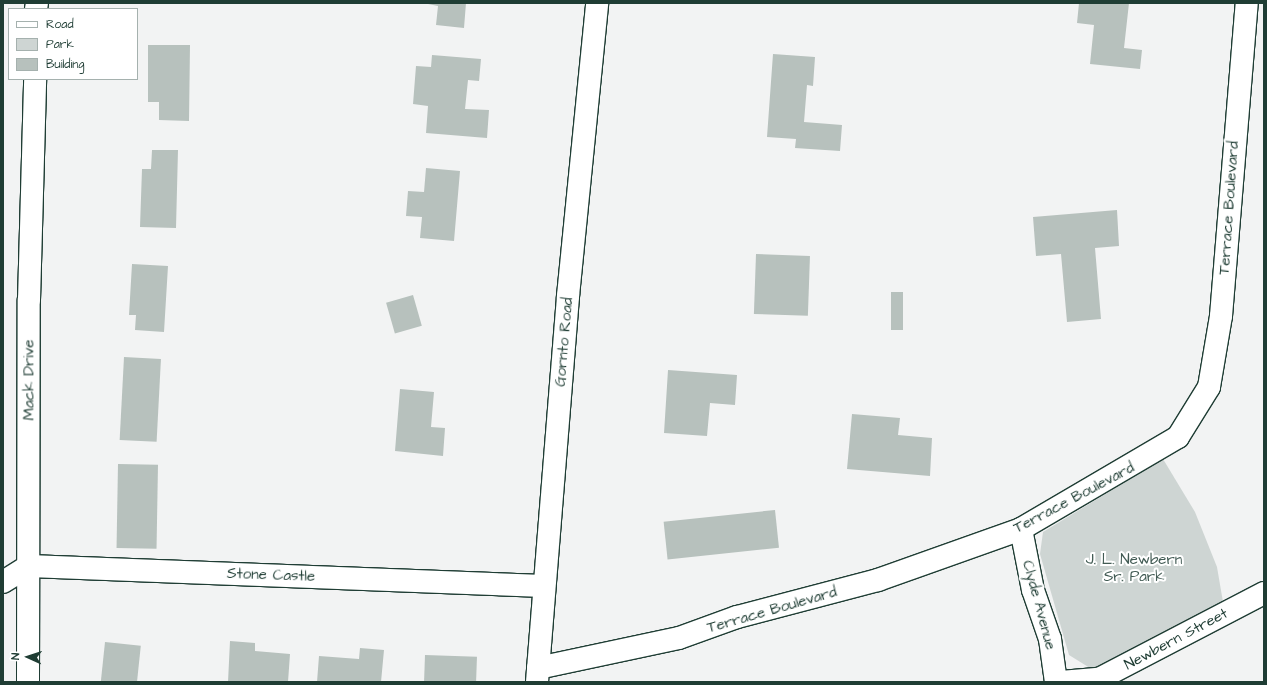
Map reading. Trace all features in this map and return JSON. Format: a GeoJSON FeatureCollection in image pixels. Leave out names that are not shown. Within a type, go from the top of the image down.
{"type":"FeatureCollection","features":[{"type":"Feature","properties":{"kind":"street","name":"Gornto Road"},"geometry":{"type":"LineString","coordinates":[[537,675],[597,3]]}},
{"type":"Feature","properties":{"kind":"street","name":"Terrace Boulevard"},"geometry":{"type":"LineString","coordinates":[[537,675],[679,638],[737,617],[878,580],[1020,529],[1178,438],[1209,387],[1221,316],[1247,3]]}},
{"type":"Feature","properties":{"kind":"street","name":"Mack Drive"},"geometry":{"type":"LineString","coordinates":[[28,682],[35,80]]}},
{"type":"Feature","properties":{"kind":"street","name":"Clyde Avenue"},"geometry":{"type":"LineString","coordinates":[[1020,529],[1033,590],[1050,638],[1056,682]]}},
{"type":"Feature","properties":{"kind":"street","name":"Stone Castle"},"geometry":{"type":"LineString","coordinates":[[29,566],[544,586]]}},
{"type":"Feature","properties":{"kind":"street"},"geometry":{"type":"LineString","coordinates":[[3,582],[29,566]]}},
{"type":"Feature","properties":{"kind":"street","name":"Newbern Street"},"geometry":{"type":"LineString","coordinates":[[1062,682],[1099,678],[1264,592]]}},
{"type":"Feature","properties":{"kind":"green space","name":"J. L. Newbern Sr. Park"},"geometry":{"type":"Polygon","coordinates":[[[1163,459],[1195,512],[1217,567],[1224,608],[1098,673],[1069,655],[1040,554],[1043,532],[1163,459]]]}},
{"type":"Feature","properties":{"kind":"building"},"geometry":{"type":"Polygon","coordinates":[[[423,3],[466,3],[464,28],[436,25],[438,6],[423,3]]]}},
{"type":"Feature","properties":{"kind":"building"},"geometry":{"type":"Polygon","coordinates":[[[1079,3],[1129,3],[1124,48],[1142,50],[1140,69],[1090,64],[1094,25],[1077,23],[1079,3]]]}},
{"type":"Feature","properties":{"kind":"building"},"geometry":{"type":"Polygon","coordinates":[[[148,45],[190,45],[189,121],[159,120],[159,102],[148,102],[148,45]]]}},
{"type":"Feature","properties":{"kind":"building"},"geometry":{"type":"Polygon","coordinates":[[[773,54],[815,57],[813,86],[807,85],[804,122],[842,125],[840,151],[795,148],[796,139],[767,137],[773,54]]]}},
{"type":"Feature","properties":{"kind":"building"},"geometry":{"type":"Polygon","coordinates":[[[432,55],[481,59],[479,81],[468,80],[465,109],[489,110],[487,138],[426,133],[428,106],[413,104],[416,66],[431,67],[432,55]]]}},
{"type":"Feature","properties":{"kind":"building"},"geometry":{"type":"Polygon","coordinates":[[[152,150],[178,150],[176,228],[140,227],[142,169],[151,169],[152,150]]]}},
{"type":"Feature","properties":{"kind":"building"},"geometry":{"type":"Polygon","coordinates":[[[426,168],[460,171],[454,241],[420,238],[422,217],[406,216],[408,191],[424,192],[426,168]]]}},
{"type":"Feature","properties":{"kind":"building"},"geometry":{"type":"Polygon","coordinates":[[[1117,210],[1119,246],[1095,248],[1101,319],[1067,322],[1061,254],[1036,256],[1033,217],[1117,210]]]}},
{"type":"Feature","properties":{"kind":"building"},"geometry":{"type":"Polygon","coordinates":[[[756,254],[810,256],[808,316],[754,314],[756,254]]]}},
{"type":"Feature","properties":{"kind":"building"},"geometry":{"type":"Polygon","coordinates":[[[132,264],[168,266],[164,332],[135,330],[136,315],[129,315],[132,264]]]}},
{"type":"Feature","properties":{"kind":"building"},"geometry":{"type":"Polygon","coordinates":[[[891,292],[903,292],[903,330],[891,330],[891,292]]]}},
{"type":"Feature","properties":{"kind":"building"},"geometry":{"type":"Polygon","coordinates":[[[413,295],[422,326],[395,333],[386,303],[413,295]]]}},
{"type":"Feature","properties":{"kind":"building"},"geometry":{"type":"Polygon","coordinates":[[[124,357],[161,359],[157,442],[120,440],[124,357]]]}},
{"type":"Feature","properties":{"kind":"building"},"geometry":{"type":"Polygon","coordinates":[[[668,370],[737,375],[735,405],[710,403],[707,436],[664,433],[668,370]]]}},
{"type":"Feature","properties":{"kind":"building"},"geometry":{"type":"Polygon","coordinates":[[[400,389],[434,392],[431,427],[445,428],[443,456],[395,451],[400,389]]]}},
{"type":"Feature","properties":{"kind":"building"},"geometry":{"type":"Polygon","coordinates":[[[852,414],[900,418],[898,435],[932,438],[930,476],[847,469],[852,414]]]}},
{"type":"Feature","properties":{"kind":"building"},"geometry":{"type":"Polygon","coordinates":[[[118,464],[158,465],[157,549],[117,548],[118,464]]]}},
{"type":"Feature","properties":{"kind":"building"},"geometry":{"type":"Polygon","coordinates":[[[775,510],[779,548],[668,559],[664,522],[775,510]]]}},
{"type":"Feature","properties":{"kind":"building"},"geometry":{"type":"Polygon","coordinates":[[[230,641],[255,643],[255,651],[290,654],[288,682],[228,682],[230,641]]]}},
{"type":"Feature","properties":{"kind":"building"},"geometry":{"type":"Polygon","coordinates":[[[105,642],[141,646],[137,682],[101,682],[105,642]]]}},
{"type":"Feature","properties":{"kind":"building"},"geometry":{"type":"Polygon","coordinates":[[[360,648],[384,650],[381,682],[317,682],[319,656],[359,659],[360,648]]]}},
{"type":"Feature","properties":{"kind":"building"},"geometry":{"type":"Polygon","coordinates":[[[425,655],[477,657],[476,682],[424,682],[425,655]]]}}]}
